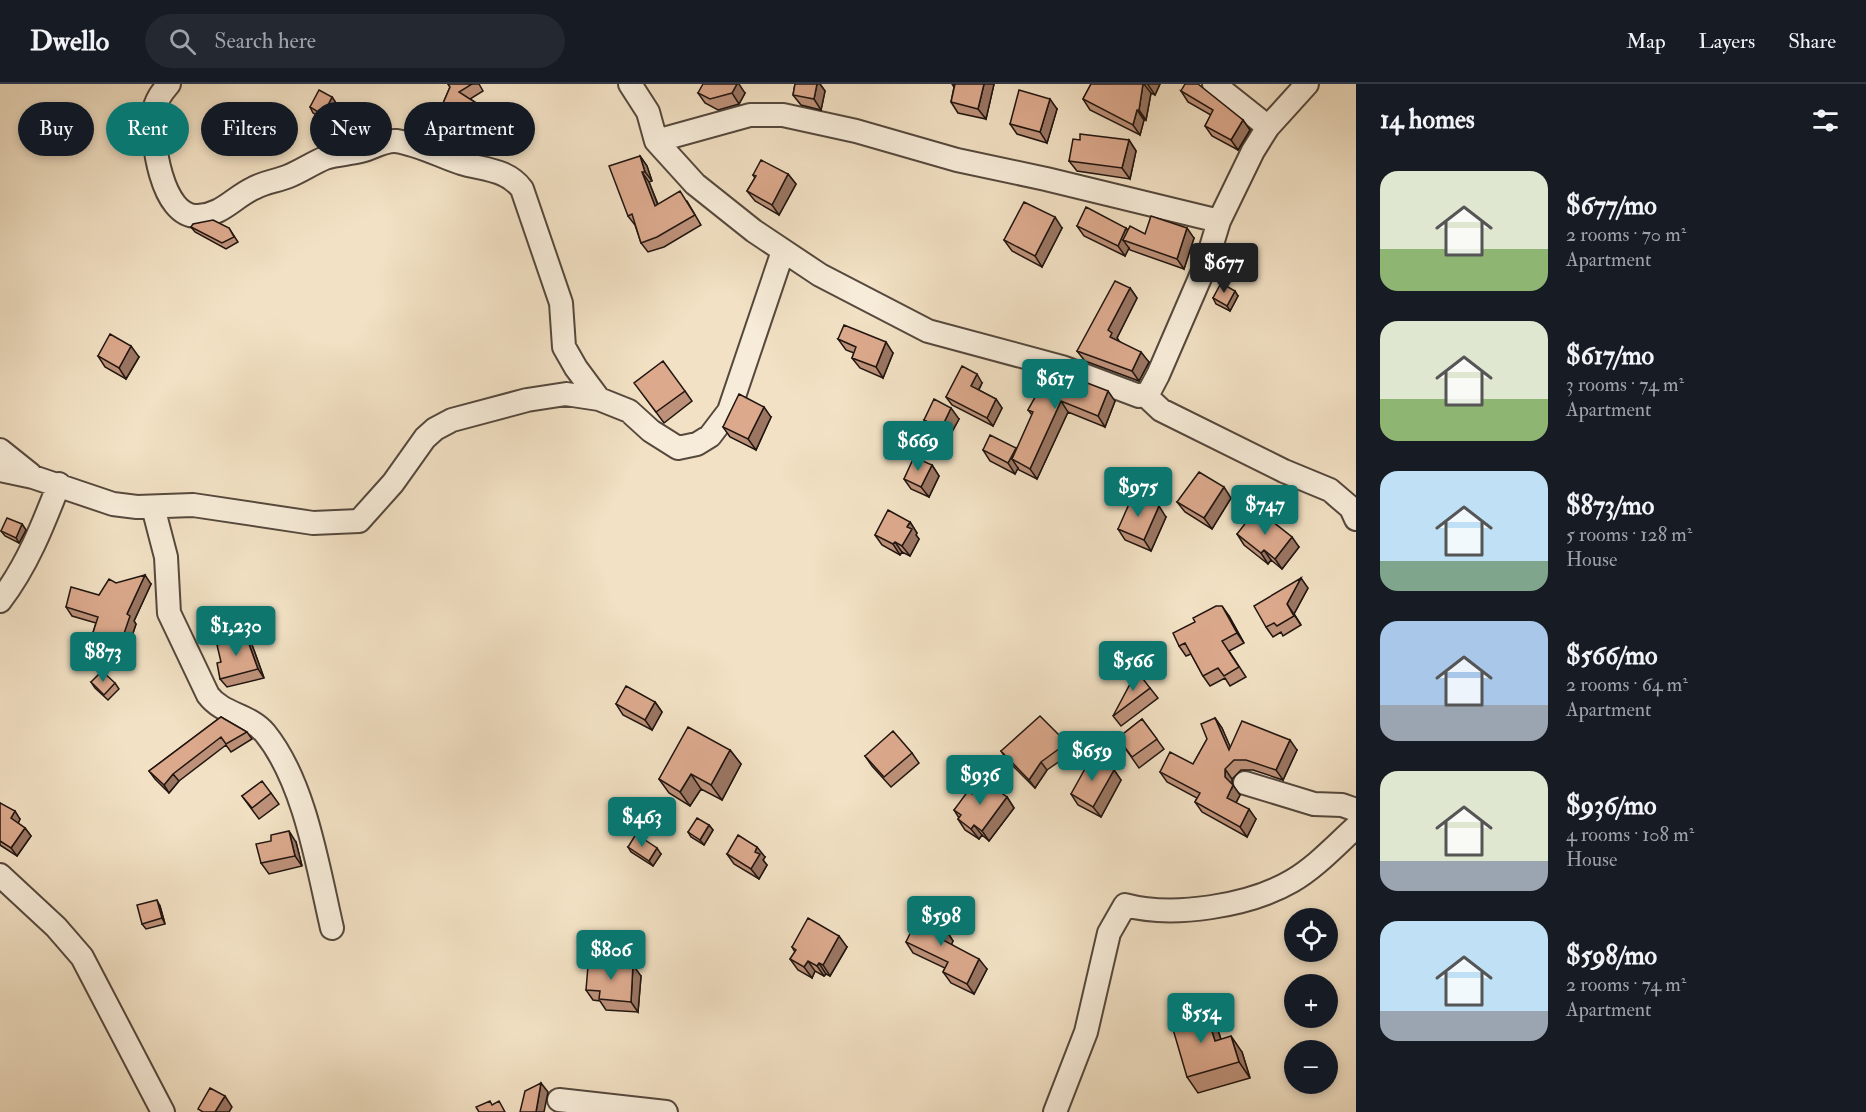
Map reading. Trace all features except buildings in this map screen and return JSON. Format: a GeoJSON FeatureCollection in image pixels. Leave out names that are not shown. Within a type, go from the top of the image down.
{"type":"FeatureCollection","features":[{"type":"Feature","properties":{"kind":"street"},"geometry":{"type":"LineString","coordinates":[[169,84],[160,96],[154,113],[157,149],[165,188],[178,209],[187,215],[195,216],[219,211],[253,188],[289,176],[327,157],[362,151],[388,141],[403,143],[464,164],[498,171],[515,180],[522,189],[561,303],[564,347],[599,399]]}},
{"type":"Feature","properties":{"kind":"street"},"geometry":{"type":"LineString","coordinates":[[630,84],[648,112],[656,141],[695,184],[783,251],[868,302],[928,331],[1062,367],[1133,395],[1144,394],[1154,384],[1206,264],[1219,221],[1253,151],[1268,127],[1307,84]]}},
{"type":"Feature","properties":{"kind":"street"},"geometry":{"type":"LineString","coordinates":[[1214,84],[1268,127]]}},
{"type":"Feature","properties":{"kind":"street"},"geometry":{"type":"LineString","coordinates":[[656,141],[750,115],[783,115],[856,131],[957,160],[1219,221]]}},
{"type":"Feature","properties":{"kind":"street"},"geometry":{"type":"LineString","coordinates":[[0,471],[59,484],[113,504],[153,507],[193,505],[313,523],[359,521],[393,483],[425,438],[435,429],[482,411],[550,395],[599,399],[629,411],[651,432],[678,448],[698,444],[710,436],[723,422],[733,402],[783,251]]}},
{"type":"Feature","properties":{"kind":"street"},"geometry":{"type":"LineString","coordinates":[[1144,394],[1170,415],[1274,466],[1330,490],[1351,508],[1356,519]]}},
{"type":"Feature","properties":{"kind":"street"},"geometry":{"type":"LineString","coordinates":[[0,450],[33,477]]}},
{"type":"Feature","properties":{"kind":"street"},"geometry":{"type":"LineString","coordinates":[[0,601],[14,583],[34,544],[59,484]]}},
{"type":"Feature","properties":{"kind":"street"},"geometry":{"type":"LineString","coordinates":[[153,507],[166,557],[169,613],[208,696],[216,705],[249,718],[265,733],[278,751],[306,824],[332,928]]}},
{"type":"Feature","properties":{"kind":"street"},"geometry":{"type":"LineString","coordinates":[[1245,783],[1314,804],[1342,806],[1356,810]]}},
{"type":"Feature","properties":{"kind":"street"},"geometry":{"type":"LineString","coordinates":[[1055,1112],[1086,1032],[1109,933],[1125,905],[1147,911],[1174,912],[1260,894],[1291,882],[1356,827]]}},
{"type":"Feature","properties":{"kind":"street"},"geometry":{"type":"LineString","coordinates":[[0,875],[57,927],[82,957],[163,1112]]}},
{"type":"Feature","properties":{"kind":"street"},"geometry":{"type":"LineString","coordinates":[[559,1100],[666,1112]]}}]}
